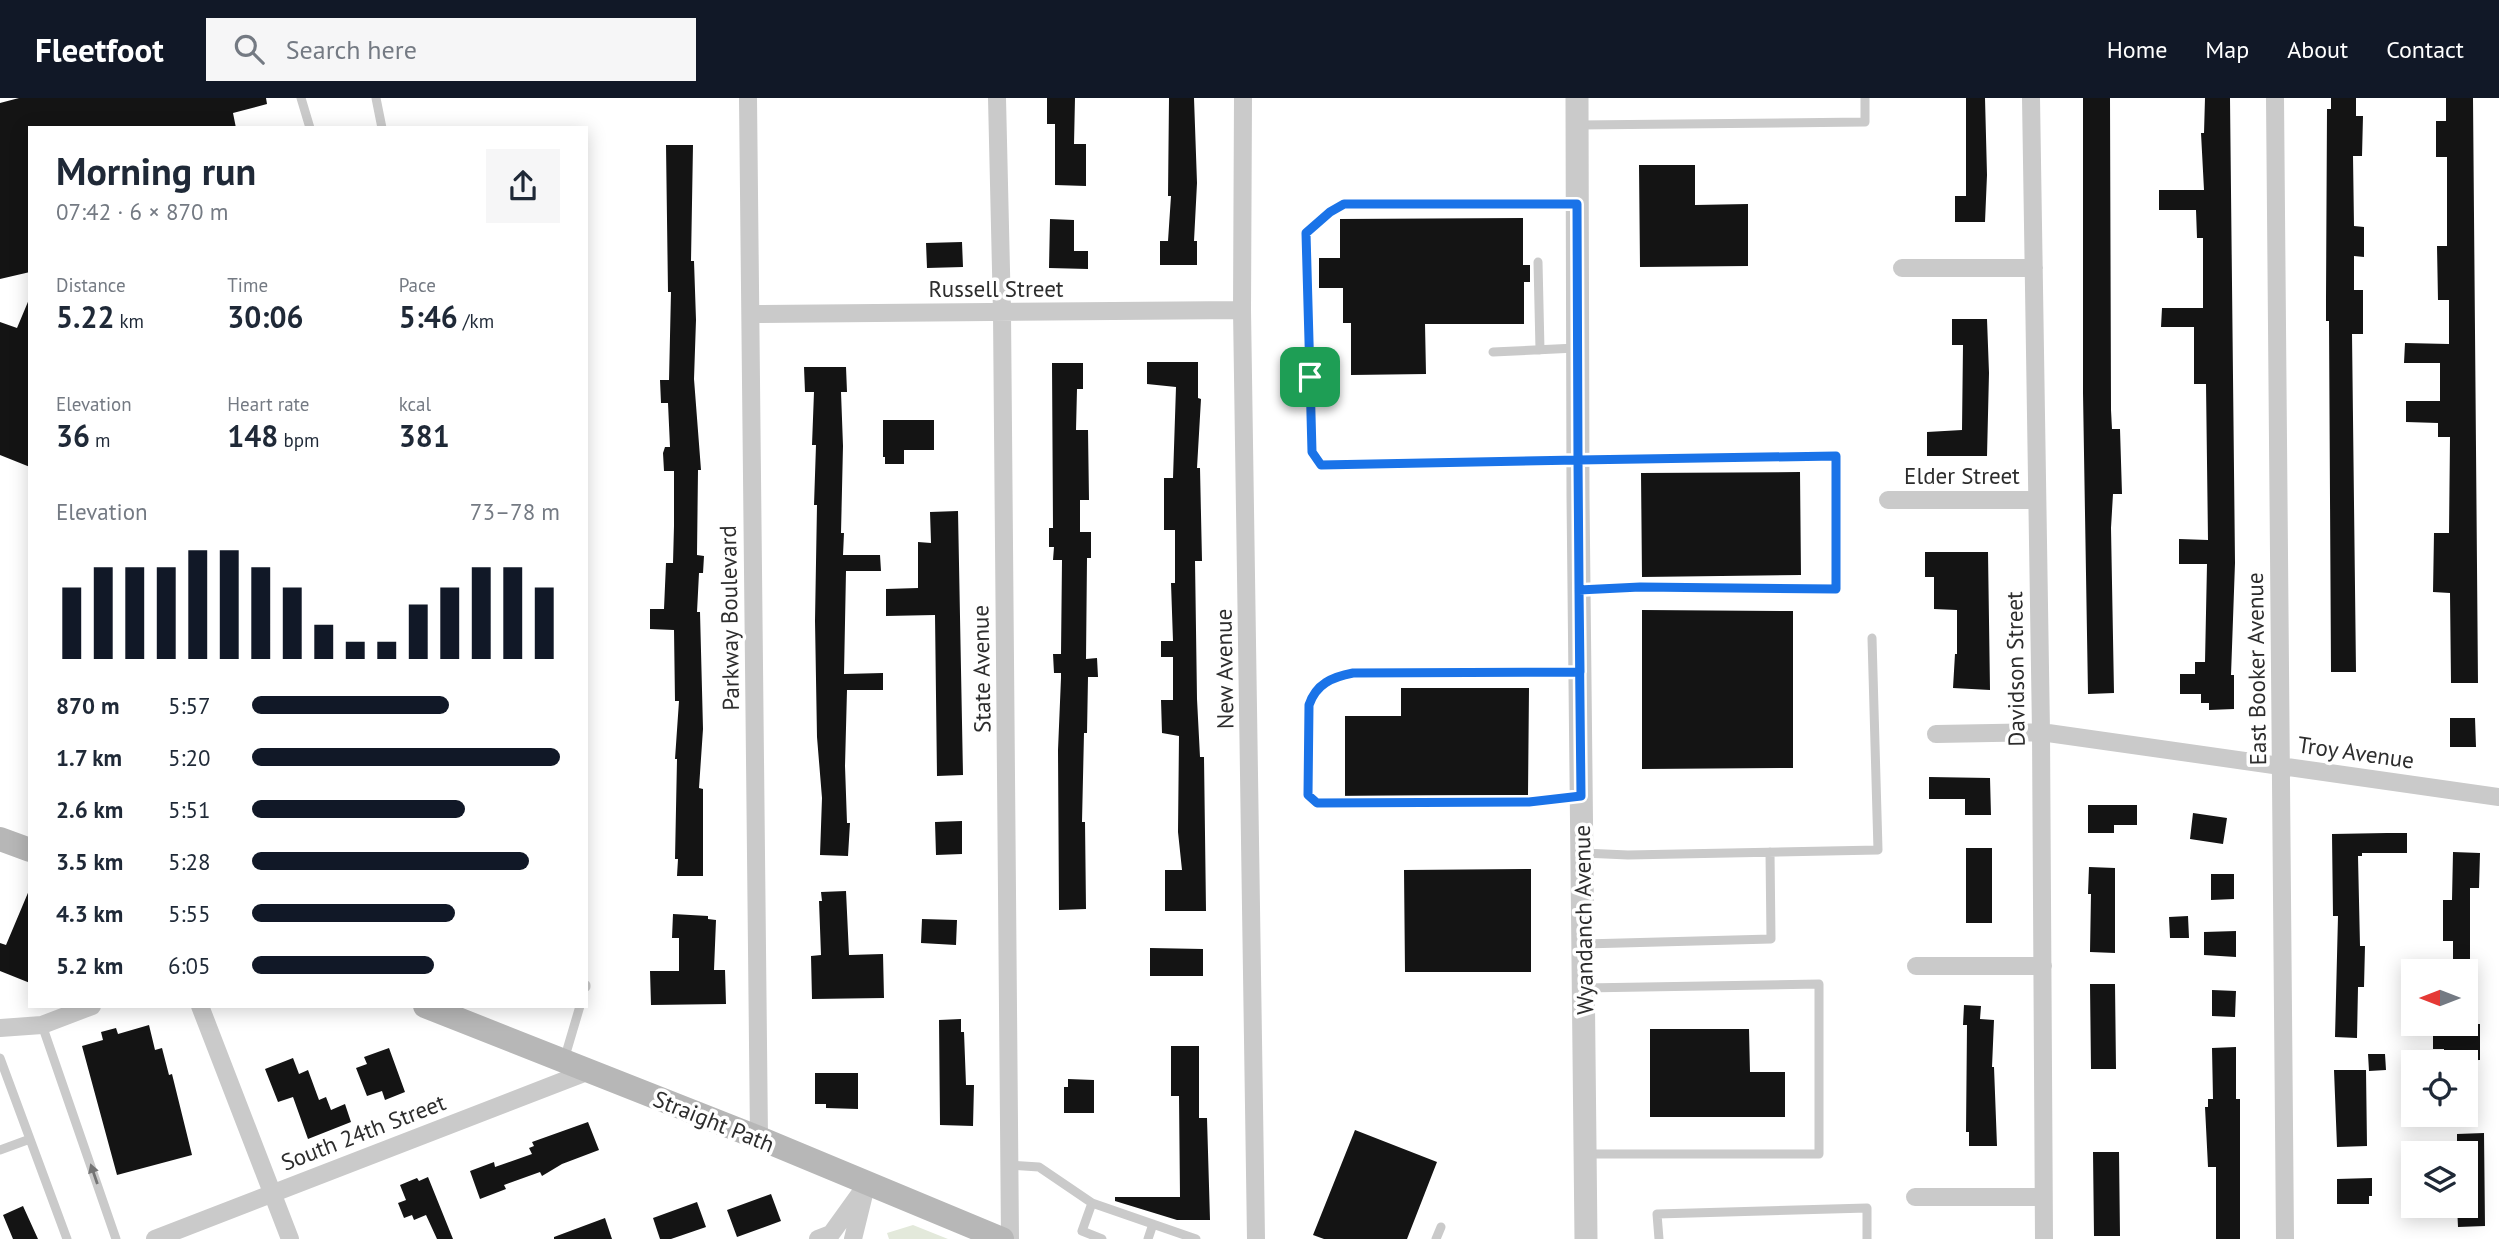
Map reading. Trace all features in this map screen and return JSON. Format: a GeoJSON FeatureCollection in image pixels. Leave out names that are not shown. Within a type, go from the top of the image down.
{"type":"FeatureCollection","features":[{"type":"Feature","properties":{"kind":"main road"},"geometry":{"type":"LineString","coordinates":[[0,839],[28,849]]}},
{"type":"Feature","properties":{"kind":"main road","name":"Straight Path"},"geometry":{"type":"LineString","coordinates":[[430,1008],[759,1138],[1002,1239]]}},
{"type":"Feature","properties":{"kind":"street","name":"Parkway Boulevard"},"geometry":{"type":"LineString","coordinates":[[748,98],[759,1138]]}},
{"type":"Feature","properties":{"kind":"street","name":"State Avenue"},"geometry":{"type":"LineString","coordinates":[[997,98],[1002,313],[1010,1239]]}},
{"type":"Feature","properties":{"kind":"street","name":"New Avenue"},"geometry":{"type":"LineString","coordinates":[[1243,98],[1242,310],[1256,1239]]}},
{"type":"Feature","properties":{"kind":"street","name":"Wyandanch Avenue"},"geometry":{"type":"LineString","coordinates":[[1577,98],[1586,1239]]}},
{"type":"Feature","properties":{"kind":"street","name":"Davidson Street"},"geometry":{"type":"LineString","coordinates":[[2031,98],[2041,732],[2044,1239]]}},
{"type":"Feature","properties":{"kind":"street","name":"East Booker Avenue"},"geometry":{"type":"LineString","coordinates":[[2275,98],[2285,1239]]}},
{"type":"Feature","properties":{"kind":"street"},"geometry":{"type":"LineString","coordinates":[[1902,268],[2034,268]]}},
{"type":"Feature","properties":{"kind":"street","name":"Russell Street"},"geometry":{"type":"LineString","coordinates":[[751,314],[1242,310]]}},
{"type":"Feature","properties":{"kind":"street","name":"Elder Street"},"geometry":{"type":"LineString","coordinates":[[1888,500],[2036,499]]}},
{"type":"Feature","properties":{"kind":"street","name":"Troy Avenue"},"geometry":{"type":"LineString","coordinates":[[1936,734],[2041,732],[2499,796]]}},
{"type":"Feature","properties":{"kind":"street"},"geometry":{"type":"LineString","coordinates":[[1916,966],[2043,966]]}},
{"type":"Feature","properties":{"kind":"street"},"geometry":{"type":"LineString","coordinates":[[0,1028],[42,1025],[87,1008]]}},
{"type":"Feature","properties":{"kind":"street"},"geometry":{"type":"LineString","coordinates":[[201,1008],[290,1239]]}},
{"type":"Feature","properties":{"kind":"street","name":"South 24th Street"},"geometry":{"type":"LineString","coordinates":[[155,1239],[589,1071]]}},
{"type":"Feature","properties":{"kind":"street"},"geometry":{"type":"LineString","coordinates":[[818,1239],[831,1234],[867,1184]]}},
{"type":"Feature","properties":{"kind":"street"},"geometry":{"type":"LineString","coordinates":[[853,1239],[867,1184]]}},
{"type":"Feature","properties":{"kind":"street"},"geometry":{"type":"LineString","coordinates":[[1915,1197],[2043,1197]]}},
{"type":"Feature","properties":{"kind":"lane"},"geometry":{"type":"LineString","coordinates":[[301,98],[309,126]]}},
{"type":"Feature","properties":{"kind":"lane"},"geometry":{"type":"LineString","coordinates":[[376,98],[383,126]]}},
{"type":"Feature","properties":{"kind":"lane"},"geometry":{"type":"LineString","coordinates":[[1577,125],[1865,122],[1865,98]]}},
{"type":"Feature","properties":{"kind":"lane"},"geometry":{"type":"LineString","coordinates":[[1577,204],[1344,204],[1330,212],[1306,233],[1312,452],[1321,465],[1836,456],[1836,589],[1640,587],[1579,590]]}},
{"type":"Feature","properties":{"kind":"lane"},"geometry":{"type":"LineString","coordinates":[[1538,262],[1540,350]]}},
{"type":"Feature","properties":{"kind":"lane"},"geometry":{"type":"LineString","coordinates":[[1493,352],[1577,348]]}},
{"type":"Feature","properties":{"kind":"lane"},"geometry":{"type":"LineString","coordinates":[[1582,853],[1628,855],[1878,850],[1872,638]]}},
{"type":"Feature","properties":{"kind":"lane"},"geometry":{"type":"LineString","coordinates":[[1580,672],[1406,672],[1337,676],[1313,693],[1309,705],[1308,795],[1317,803],[1529,802],[1581,796]]}},
{"type":"Feature","properties":{"kind":"lane"},"geometry":{"type":"LineString","coordinates":[[1583,944],[1771,939],[1770,852]]}},
{"type":"Feature","properties":{"kind":"lane"},"geometry":{"type":"LineString","coordinates":[[1583,988],[1819,985],[1819,1154],[1585,1154]]}},
{"type":"Feature","properties":{"kind":"lane"},"geometry":{"type":"LineString","coordinates":[[564,1061],[579,1008]]}},
{"type":"Feature","properties":{"kind":"lane"},"geometry":{"type":"LineString","coordinates":[[42,1025],[116,1239]]}},
{"type":"Feature","properties":{"kind":"lane"},"geometry":{"type":"LineString","coordinates":[[0,1058],[67,1239]]}},
{"type":"Feature","properties":{"kind":"lane"},"geometry":{"type":"LineString","coordinates":[[0,1086],[10,1083]]}},
{"type":"Feature","properties":{"kind":"lane"},"geometry":{"type":"LineString","coordinates":[[0,1150],[30,1139]]}},
{"type":"Feature","properties":{"kind":"lane"},"geometry":{"type":"LineString","coordinates":[[1010,1165],[1039,1167],[1092,1203],[1196,1239]]}},
{"type":"Feature","properties":{"kind":"lane"},"geometry":{"type":"LineString","coordinates":[[1092,1203],[1080,1235],[1102,1239]]}},
{"type":"Feature","properties":{"kind":"lane"},"geometry":{"type":"LineString","coordinates":[[1659,1239],[1657,1213],[1867,1208],[1867,1239]]}},
{"type":"Feature","properties":{"kind":"lane"},"geometry":{"type":"LineString","coordinates":[[1148,1239],[1153,1224]]}},
{"type":"Feature","properties":{"kind":"lane"},"geometry":{"type":"LineString","coordinates":[[1436,1239],[1441,1227]]}},
{"type":"Feature","properties":{"kind":"shaded area"},"geometry":{"type":"Polygon","coordinates":[[[913,1225],[948,1239],[889,1239],[887,1233],[913,1225]]]}},
{"type":"Feature","properties":{"kind":"building"},"geometry":{"type":"Polygon","coordinates":[[[19,98],[266,98],[267,104],[233,113],[236,126],[28,126],[28,272],[0,279],[0,103],[19,98]]]}},
{"type":"Feature","properties":{"kind":"building"},"geometry":{"type":"Polygon","coordinates":[[[1047,98],[1075,98],[1074,144],[1086,144],[1086,186],[1055,185],[1055,124],[1047,124],[1047,98]]]}},
{"type":"Feature","properties":{"kind":"building"},"geometry":{"type":"Polygon","coordinates":[[[1169,98],[1194,98],[1197,183],[1194,241],[1197,241],[1197,265],[1160,265],[1160,241],[1168,241],[1171,196],[1168,196],[1169,98]]]}},
{"type":"Feature","properties":{"kind":"building"},"geometry":{"type":"Polygon","coordinates":[[[1966,98],[1985,98],[1985,222],[1955,222],[1955,196],[1966,196],[1966,98]]]}},
{"type":"Feature","properties":{"kind":"building"},"geometry":{"type":"Polygon","coordinates":[[[2083,98],[2110,98],[2111,410],[2112,429],[2120,429],[2122,494],[2113,494],[2111,528],[2114,693],[2088,694],[2083,393],[2083,98]]]}},
{"type":"Feature","properties":{"kind":"building"},"geometry":{"type":"Polygon","coordinates":[[[2205,98],[2230,98],[2235,563],[2231,675],[2234,675],[2234,709],[2209,710],[2209,703],[2201,703],[2201,694],[2180,694],[2180,674],[2195,674],[2195,662],[2205,662],[2207,564],[2179,564],[2179,539],[2208,540],[2206,384],[2194,384],[2194,327],[2161,327],[2162,308],[2203,308],[2203,238],[2197,238],[2196,210],[2159,210],[2159,190],[2204,190],[2201,133],[2204,133],[2205,98]]]}},
{"type":"Feature","properties":{"kind":"building"},"geometry":{"type":"Polygon","coordinates":[[[2331,98],[2356,98],[2356,116],[2363,116],[2362,156],[2353,156],[2354,226],[2364,227],[2364,257],[2354,256],[2354,290],[2363,290],[2363,334],[2352,334],[2356,672],[2331,672],[2329,321],[2326,321],[2326,300],[2327,109],[2331,109],[2331,98]]]}},
{"type":"Feature","properties":{"kind":"building"},"geometry":{"type":"Polygon","coordinates":[[[2446,98],[2473,98],[2478,683],[2451,683],[2450,593],[2433,592],[2434,533],[2449,533],[2450,437],[2438,437],[2438,423],[2406,422],[2406,401],[2440,401],[2440,363],[2404,363],[2405,343],[2449,344],[2449,300],[2438,300],[2437,246],[2447,246],[2447,157],[2436,157],[2436,121],[2446,121],[2446,98]]]}},
{"type":"Feature","properties":{"kind":"building"},"geometry":{"type":"Polygon","coordinates":[[[666,145],[693,145],[691,261],[694,261],[694,379],[701,470],[698,470],[697,555],[704,556],[703,573],[699,573],[697,612],[700,612],[703,729],[699,788],[703,789],[703,876],[677,876],[675,759],[679,701],[675,701],[674,630],[650,629],[650,609],[664,609],[666,563],[673,563],[674,471],[664,471],[663,453],[665,447],[670,447],[668,403],[661,403],[660,380],[669,380],[671,292],[668,292],[666,145]]]}},
{"type":"Feature","properties":{"kind":"building"},"geometry":{"type":"Polygon","coordinates":[[[1639,165],[1695,165],[1695,205],[1748,204],[1748,266],[1640,267],[1639,165]]]}},
{"type":"Feature","properties":{"kind":"building"},"geometry":{"type":"Polygon","coordinates":[[[1523,218],[1523,265],[1530,265],[1530,282],[1524,282],[1524,324],[1425,324],[1426,374],[1351,375],[1351,323],[1343,323],[1343,288],[1319,288],[1319,258],[1340,258],[1340,219],[1523,218]]]}},
{"type":"Feature","properties":{"kind":"building"},"geometry":{"type":"Polygon","coordinates":[[[1050,219],[1074,220],[1074,251],[1088,251],[1088,269],[1049,268],[1050,219]]]}},
{"type":"Feature","properties":{"kind":"building"},"geometry":{"type":"Polygon","coordinates":[[[962,242],[963,267],[927,268],[926,243],[962,242]]]}},
{"type":"Feature","properties":{"kind":"building"},"geometry":{"type":"Polygon","coordinates":[[[28,302],[28,466],[0,455],[0,322],[17,328],[28,302]]]}},
{"type":"Feature","properties":{"kind":"building"},"geometry":{"type":"Polygon","coordinates":[[[1952,319],[1987,319],[1987,456],[1927,456],[1927,432],[1962,430],[1963,345],[1952,345],[1952,319]]]}},
{"type":"Feature","properties":{"kind":"building"},"geometry":{"type":"Polygon","coordinates":[[[1147,362],[1198,362],[1198,398],[1201,399],[1197,468],[1200,468],[1202,561],[1195,561],[1197,699],[1200,757],[1204,757],[1206,911],[1165,911],[1165,870],[1182,870],[1178,832],[1179,736],[1162,733],[1161,700],[1173,700],[1173,657],[1161,657],[1161,641],[1173,641],[1171,583],[1175,583],[1175,530],[1164,530],[1164,478],[1173,478],[1176,387],[1147,384],[1147,362]]]}},
{"type":"Feature","properties":{"kind":"building"},"geometry":{"type":"Polygon","coordinates":[[[1052,363],[1083,363],[1083,389],[1077,389],[1076,430],[1088,430],[1089,500],[1080,500],[1080,532],[1091,532],[1091,558],[1087,558],[1086,659],[1097,658],[1098,677],[1088,677],[1087,733],[1084,733],[1082,822],[1085,822],[1086,909],[1059,910],[1058,750],[1061,673],[1054,673],[1053,654],[1061,654],[1062,560],[1053,560],[1054,547],[1049,547],[1049,528],[1053,528],[1052,363]]]}},
{"type":"Feature","properties":{"kind":"building"},"geometry":{"type":"Polygon","coordinates":[[[804,367],[846,367],[847,392],[841,392],[843,555],[880,555],[881,571],[846,571],[844,674],[883,673],[883,690],[847,690],[845,766],[847,823],[850,823],[848,856],[820,855],[822,798],[817,737],[815,621],[816,445],[812,445],[814,392],[805,392],[804,367]]]}},
{"type":"Feature","properties":{"kind":"building"},"geometry":{"type":"Polygon","coordinates":[[[883,420],[934,420],[934,450],[904,450],[904,464],[885,464],[883,420]]]}},
{"type":"Feature","properties":{"kind":"building"},"geometry":{"type":"Polygon","coordinates":[[[1800,472],[1801,575],[1642,577],[1641,473],[1800,472]]]}},
{"type":"Feature","properties":{"kind":"building"},"geometry":{"type":"Polygon","coordinates":[[[958,511],[963,775],[937,776],[935,615],[886,616],[886,589],[918,588],[918,542],[931,543],[930,512],[958,511]]]}},
{"type":"Feature","properties":{"kind":"building"},"geometry":{"type":"Polygon","coordinates":[[[1925,552],[1988,552],[1990,690],[1953,688],[1957,654],[1957,610],[1934,609],[1934,577],[1925,577],[1925,552]]]}},
{"type":"Feature","properties":{"kind":"building"},"geometry":{"type":"Polygon","coordinates":[[[1642,610],[1793,611],[1793,768],[1642,769],[1642,610]]]}},
{"type":"Feature","properties":{"kind":"building"},"geometry":{"type":"Polygon","coordinates":[[[1401,688],[1529,688],[1528,795],[1345,796],[1345,716],[1401,716],[1401,688]]]}},
{"type":"Feature","properties":{"kind":"building"},"geometry":{"type":"Polygon","coordinates":[[[2450,718],[2475,718],[2476,747],[2450,747],[2450,718]]]}},
{"type":"Feature","properties":{"kind":"building"},"geometry":{"type":"Polygon","coordinates":[[[1929,777],[1990,778],[1991,815],[1965,815],[1965,799],[1929,799],[1929,777]]]}},
{"type":"Feature","properties":{"kind":"building"},"geometry":{"type":"Polygon","coordinates":[[[2088,805],[2137,805],[2137,825],[2114,825],[2114,833],[2088,833],[2088,805]]]}},
{"type":"Feature","properties":{"kind":"building"},"geometry":{"type":"Polygon","coordinates":[[[2193,813],[2227,818],[2223,844],[2190,839],[2193,813]]]}},
{"type":"Feature","properties":{"kind":"building"},"geometry":{"type":"Polygon","coordinates":[[[962,821],[962,854],[936,855],[935,822],[962,821]]]}},
{"type":"Feature","properties":{"kind":"building"},"geometry":{"type":"Polygon","coordinates":[[[2407,833],[2407,853],[2362,853],[2362,856],[2358,856],[2360,946],[2365,946],[2364,987],[2358,987],[2357,1038],[2335,1037],[2338,916],[2333,916],[2332,834],[2407,833]]]}},
{"type":"Feature","properties":{"kind":"building"},"geometry":{"type":"Polygon","coordinates":[[[1966,848],[1992,848],[1992,923],[1966,923],[1966,848]]]}},
{"type":"Feature","properties":{"kind":"building"},"geometry":{"type":"Polygon","coordinates":[[[2453,852],[2480,853],[2479,888],[2470,888],[2470,959],[2453,959],[2453,941],[2443,941],[2443,900],[2452,900],[2453,852]]]}},
{"type":"Feature","properties":{"kind":"building"},"geometry":{"type":"Polygon","coordinates":[[[2089,867],[2115,868],[2115,953],[2090,952],[2089,867]]]}},
{"type":"Feature","properties":{"kind":"building"},"geometry":{"type":"Polygon","coordinates":[[[1531,869],[1531,972],[1405,972],[1404,870],[1531,869]]]}},
{"type":"Feature","properties":{"kind":"building"},"geometry":{"type":"Polygon","coordinates":[[[2211,874],[2234,874],[2234,899],[2211,900],[2211,874]]]}},
{"type":"Feature","properties":{"kind":"building"},"geometry":{"type":"Polygon","coordinates":[[[846,891],[849,955],[883,954],[884,998],[812,999],[811,956],[821,955],[821,892],[846,891]]]}},
{"type":"Feature","properties":{"kind":"building"},"geometry":{"type":"Polygon","coordinates":[[[28,893],[28,982],[0,971],[0,943],[6,945],[28,893]]]}},
{"type":"Feature","properties":{"kind":"building"},"geometry":{"type":"Polygon","coordinates":[[[673,914],[708,916],[708,919],[716,920],[714,970],[725,970],[726,1004],[651,1005],[650,971],[679,971],[679,938],[672,938],[673,914]]]}},
{"type":"Feature","properties":{"kind":"building"},"geometry":{"type":"Polygon","coordinates":[[[2188,916],[2189,938],[2170,938],[2169,917],[2188,916]]]}},
{"type":"Feature","properties":{"kind":"building"},"geometry":{"type":"Polygon","coordinates":[[[922,919],[957,920],[956,945],[921,943],[922,919]]]}},
{"type":"Feature","properties":{"kind":"building"},"geometry":{"type":"Polygon","coordinates":[[[2236,931],[2236,957],[2204,955],[2204,932],[2236,931]]]}},
{"type":"Feature","properties":{"kind":"building"},"geometry":{"type":"Polygon","coordinates":[[[1150,948],[1203,949],[1203,976],[1150,976],[1150,948]]]}},
{"type":"Feature","properties":{"kind":"building"},"geometry":{"type":"Polygon","coordinates":[[[2090,984],[2115,984],[2116,1069],[2091,1069],[2090,984]]]}},
{"type":"Feature","properties":{"kind":"building"},"geometry":{"type":"Polygon","coordinates":[[[2212,990],[2236,991],[2235,1017],[2212,1016],[2212,990]]]}},
{"type":"Feature","properties":{"kind":"building"},"geometry":{"type":"Polygon","coordinates":[[[1964,1005],[1981,1006],[1980,1019],[1994,1020],[1992,1067],[1997,1146],[1969,1146],[1969,1132],[1966,1132],[1967,1025],[1963,1025],[1964,1005]]]}},
{"type":"Feature","properties":{"kind":"building"},"geometry":{"type":"Polygon","coordinates":[[[961,1019],[966,1085],[974,1085],[973,1126],[940,1125],[939,1020],[961,1019]]]}},
{"type":"Feature","properties":{"kind":"building"},"geometry":{"type":"Polygon","coordinates":[[[2480,1024],[2480,1060],[2478,1050],[2433,1049],[2433,1036],[2478,1036],[2480,1024]]]}},
{"type":"Feature","properties":{"kind":"building"},"geometry":{"type":"Polygon","coordinates":[[[149,1025],[155,1050],[162,1048],[169,1075],[172,1074],[192,1155],[117,1175],[82,1046],[103,1040],[101,1032],[116,1028],[118,1034],[149,1025]]]}},
{"type":"Feature","properties":{"kind":"building"},"geometry":{"type":"Polygon","coordinates":[[[1650,1029],[1749,1029],[1750,1072],[1785,1072],[1785,1117],[1650,1117],[1650,1029]]]}},
{"type":"Feature","properties":{"kind":"building"},"geometry":{"type":"Polygon","coordinates":[[[1171,1046],[1199,1046],[1199,1118],[1207,1118],[1210,1220],[1177,1220],[1115,1201],[1115,1197],[1180,1197],[1179,1096],[1171,1096],[1171,1046]]]}},
{"type":"Feature","properties":{"kind":"building"},"geometry":{"type":"Polygon","coordinates":[[[2236,1047],[2236,1099],[2240,1099],[2240,1239],[2216,1239],[2216,1167],[2208,1167],[2205,1107],[2208,1107],[2208,1099],[2213,1099],[2212,1048],[2236,1047]]]}},
{"type":"Feature","properties":{"kind":"building"},"geometry":{"type":"Polygon","coordinates":[[[389,1048],[405,1092],[385,1100],[382,1091],[367,1096],[356,1068],[367,1064],[364,1057],[389,1048]]]}},
{"type":"Feature","properties":{"kind":"building"},"geometry":{"type":"Polygon","coordinates":[[[2368,1054],[2385,1054],[2386,1070],[2369,1071],[2368,1054]]]}},
{"type":"Feature","properties":{"kind":"building"},"geometry":{"type":"Polygon","coordinates":[[[293,1058],[299,1074],[308,1070],[319,1100],[326,1097],[331,1110],[345,1104],[351,1122],[308,1139],[293,1097],[278,1102],[265,1069],[293,1058]]]}},
{"type":"Feature","properties":{"kind":"building"},"geometry":{"type":"Polygon","coordinates":[[[2334,1070],[2366,1070],[2367,1146],[2337,1147],[2334,1070]]]}},
{"type":"Feature","properties":{"kind":"building"},"geometry":{"type":"Polygon","coordinates":[[[815,1073],[858,1073],[858,1109],[826,1108],[826,1104],[815,1104],[815,1073]]]}},
{"type":"Feature","properties":{"kind":"building"},"geometry":{"type":"Polygon","coordinates":[[[1068,1079],[1094,1080],[1094,1113],[1064,1113],[1064,1087],[1068,1087],[1068,1079]]]}},
{"type":"Feature","properties":{"kind":"building"},"geometry":{"type":"Polygon","coordinates":[[[588,1122],[599,1150],[562,1164],[542,1176],[540,1172],[504,1185],[506,1189],[480,1199],[470,1171],[494,1162],[495,1167],[532,1154],[529,1148],[534,1146],[532,1142],[588,1122]]]}},
{"type":"Feature","properties":{"kind":"building"},"geometry":{"type":"Polygon","coordinates":[[[1355,1130],[1437,1162],[1407,1239],[1324,1239],[1313,1235],[1355,1130]]]}},
{"type":"Feature","properties":{"kind":"building"},"geometry":{"type":"Polygon","coordinates":[[[2484,1133],[2485,1226],[2458,1227],[2458,1218],[2478,1218],[2478,1141],[2457,1141],[2457,1134],[2484,1133]]]}},
{"type":"Feature","properties":{"kind":"building"},"geometry":{"type":"Polygon","coordinates":[[[2093,1152],[2119,1152],[2120,1236],[2094,1236],[2093,1152]]]}},
{"type":"Feature","properties":{"kind":"building"},"geometry":{"type":"Polygon","coordinates":[[[428,1177],[453,1239],[437,1239],[426,1215],[414,1220],[412,1215],[404,1218],[398,1203],[406,1200],[400,1185],[428,1177]]]}},
{"type":"Feature","properties":{"kind":"building"},"geometry":{"type":"Polygon","coordinates":[[[2372,1178],[2369,1204],[2337,1204],[2337,1179],[2372,1178]]]}},
{"type":"Feature","properties":{"kind":"building"},"geometry":{"type":"Polygon","coordinates":[[[771,1194],[781,1221],[737,1237],[727,1210],[771,1194]]]}},
{"type":"Feature","properties":{"kind":"building"},"geometry":{"type":"Polygon","coordinates":[[[697,1202],[706,1227],[671,1239],[660,1239],[653,1218],[697,1202]]]}},
{"type":"Feature","properties":{"kind":"building"},"geometry":{"type":"Polygon","coordinates":[[[23,1206],[38,1239],[13,1239],[3,1215],[23,1206]]]}},
{"type":"Feature","properties":{"kind":"building"},"geometry":{"type":"Polygon","coordinates":[[[605,1218],[612,1239],[554,1239],[554,1237],[605,1218]]]}},
{"type":"Feature","properties":{"kind":"route"},"geometry":{"type":"LineString","coordinates":[[1310,377],[1306,233],[1330,212],[1344,204],[1577,204],[1578,460],[1836,456],[1836,589],[1640,587],[1579,590],[1580,672],[1524,670],[1353,673],[1337,676],[1313,693],[1309,705],[1308,795],[1317,803],[1529,802],[1581,796],[1581,771],[1580,672],[1579,590],[1578,496],[1578,460],[1321,465],[1312,452],[1310,377]]}}]}
